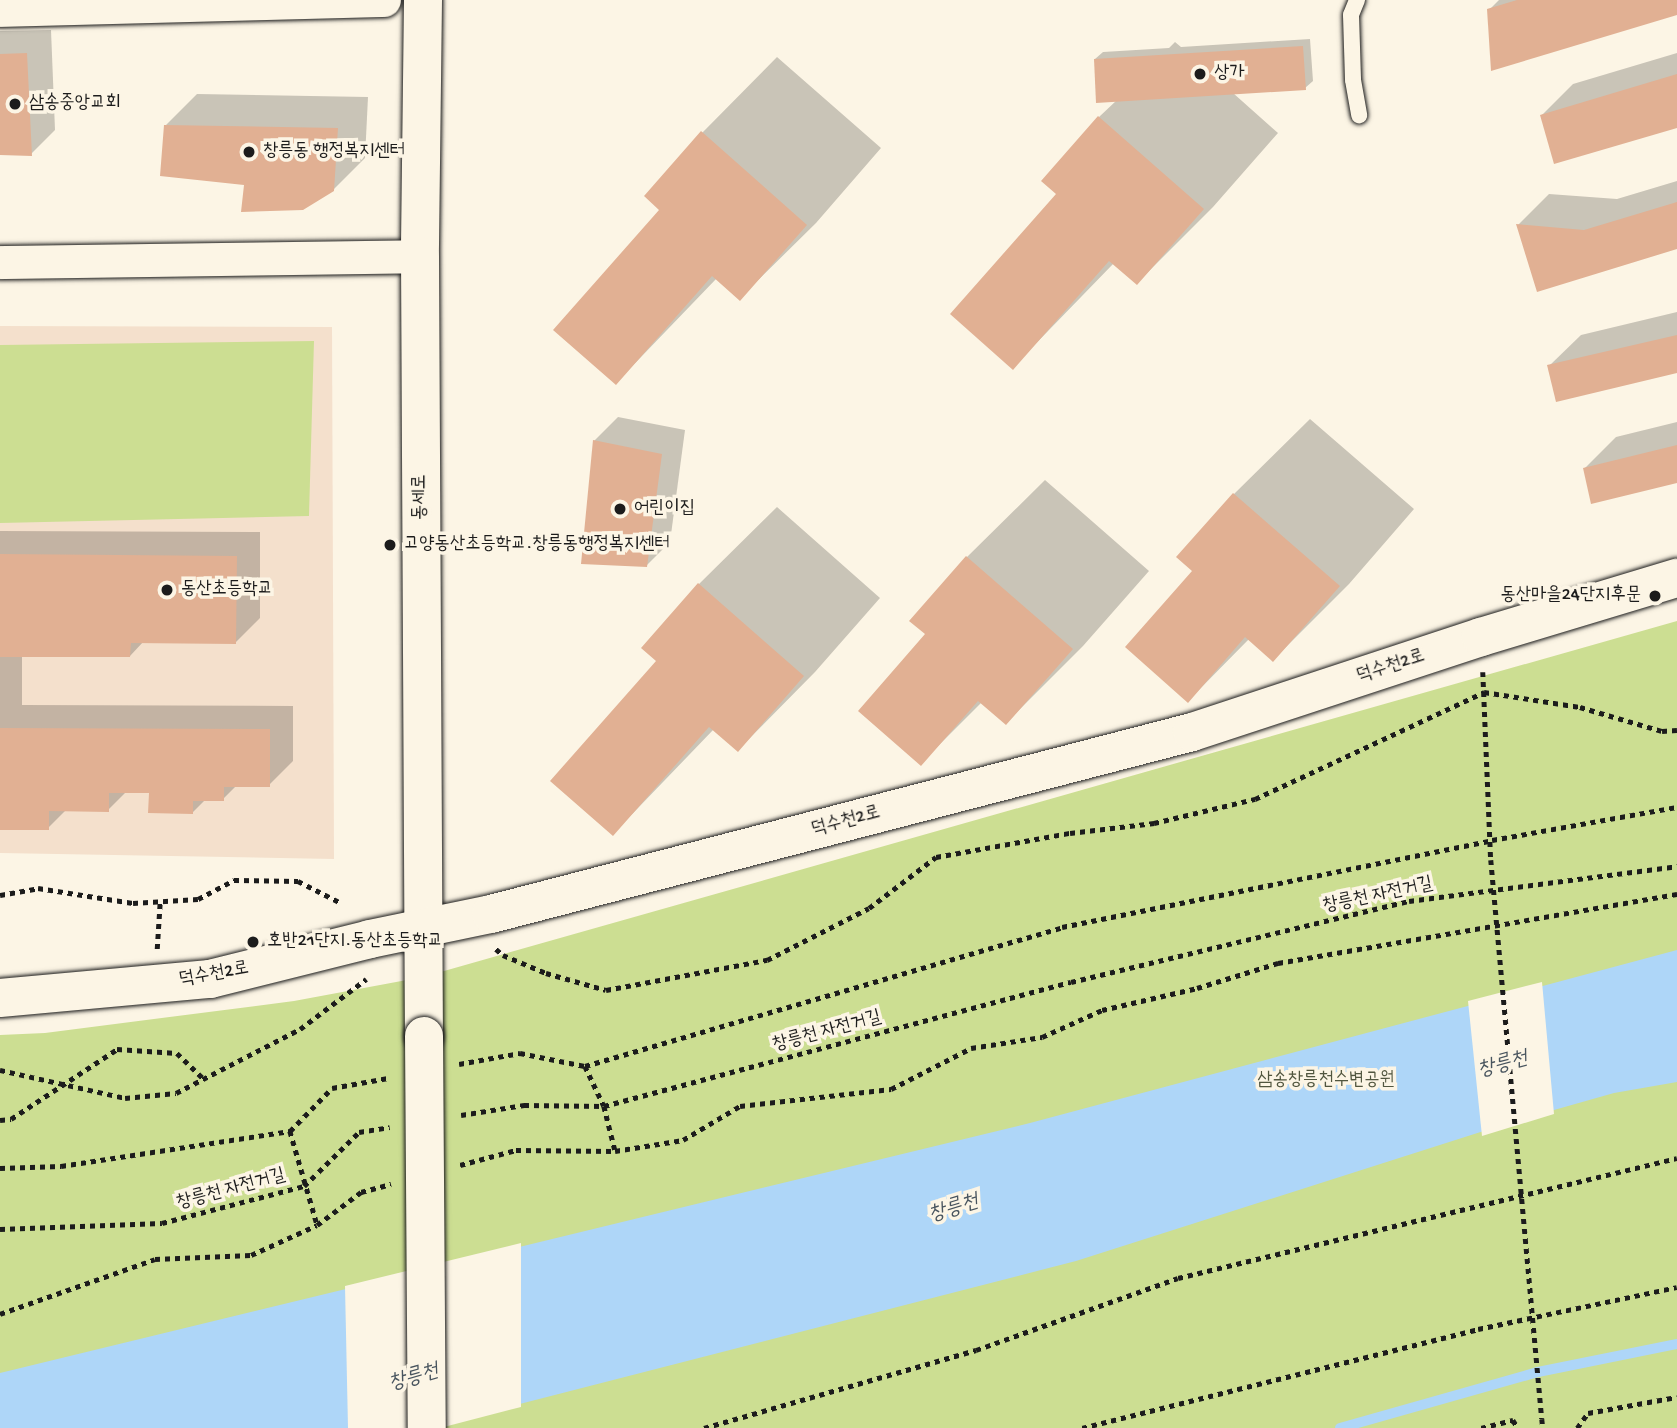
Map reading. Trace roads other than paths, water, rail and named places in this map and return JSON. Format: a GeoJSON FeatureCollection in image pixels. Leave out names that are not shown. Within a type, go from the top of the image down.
{"type":"FeatureCollection","features":[{"type":"Feature","properties":{"kind":"street"},"geometry":{"type":"LineString","coordinates":[[0,10],[384,0]]}},
{"type":"Feature","properties":{"kind":"street","name":"동세로"},"geometry":{"type":"LineString","coordinates":[[422,0],[422,928],[427,1428]]}},
{"type":"Feature","properties":{"kind":"street"},"geometry":{"type":"LineString","coordinates":[[0,262],[420,256]]}},
{"type":"Feature","properties":{"kind":"street","name":"덕수천2로"},"geometry":{"type":"LineString","coordinates":[[0,998],[210,979],[491,914],[1192,732],[1481,637],[1677,578]]}},
{"type":"Feature","properties":{"kind":"lane"},"geometry":{"type":"LineString","coordinates":[[1357,0],[1351,15],[1353,80],[1359,115]]}},
{"type":"Feature","properties":{"kind":"water","name":"창릉천"},"geometry":{"type":"Polygon","coordinates":[[[1677,950],[1677,1082],[1614,1093],[1515,1121],[1076,1261],[426,1428],[0,1428],[0,1373],[1030,1123],[1677,950]]]}},
{"type":"Feature","properties":{"kind":"waterway"},"geometry":{"type":"LineString","coordinates":[[1340,1428],[1538,1372],[1677,1344]]}},
{"type":"Feature","properties":{"kind":"place","name":"상가"},"geometry":{"type":"Point","coordinates":[1200,74]}},
{"type":"Feature","properties":{"kind":"place","name":"삼송중앙교회"},"geometry":{"type":"Point","coordinates":[15,104]}},
{"type":"Feature","properties":{"kind":"place","name":"창릉동 행정복지센터"},"geometry":{"type":"Point","coordinates":[249,152]}},
{"type":"Feature","properties":{"kind":"place","name":"어린이집"},"geometry":{"type":"Point","coordinates":[620,509]}},
{"type":"Feature","properties":{"kind":"place","name":"고양동산초등학교.창릉동행정복지센터"},"geometry":{"type":"Point","coordinates":[390,545]}},
{"type":"Feature","properties":{"kind":"place","name":"동산초등학교"},"geometry":{"type":"Point","coordinates":[167,590]}},
{"type":"Feature","properties":{"kind":"place","name":"동산마을24단지후문"},"geometry":{"type":"Point","coordinates":[1655,596]}},
{"type":"Feature","properties":{"kind":"place","name":"호반21단지.동산초등학교"},"geometry":{"type":"Point","coordinates":[253,942]}},
{"type":"Feature","properties":{"kind":"park label","name":"삼송창릉천수변공원"},"geometry":{"type":"Point","coordinates":[1326,1081]}}]}
